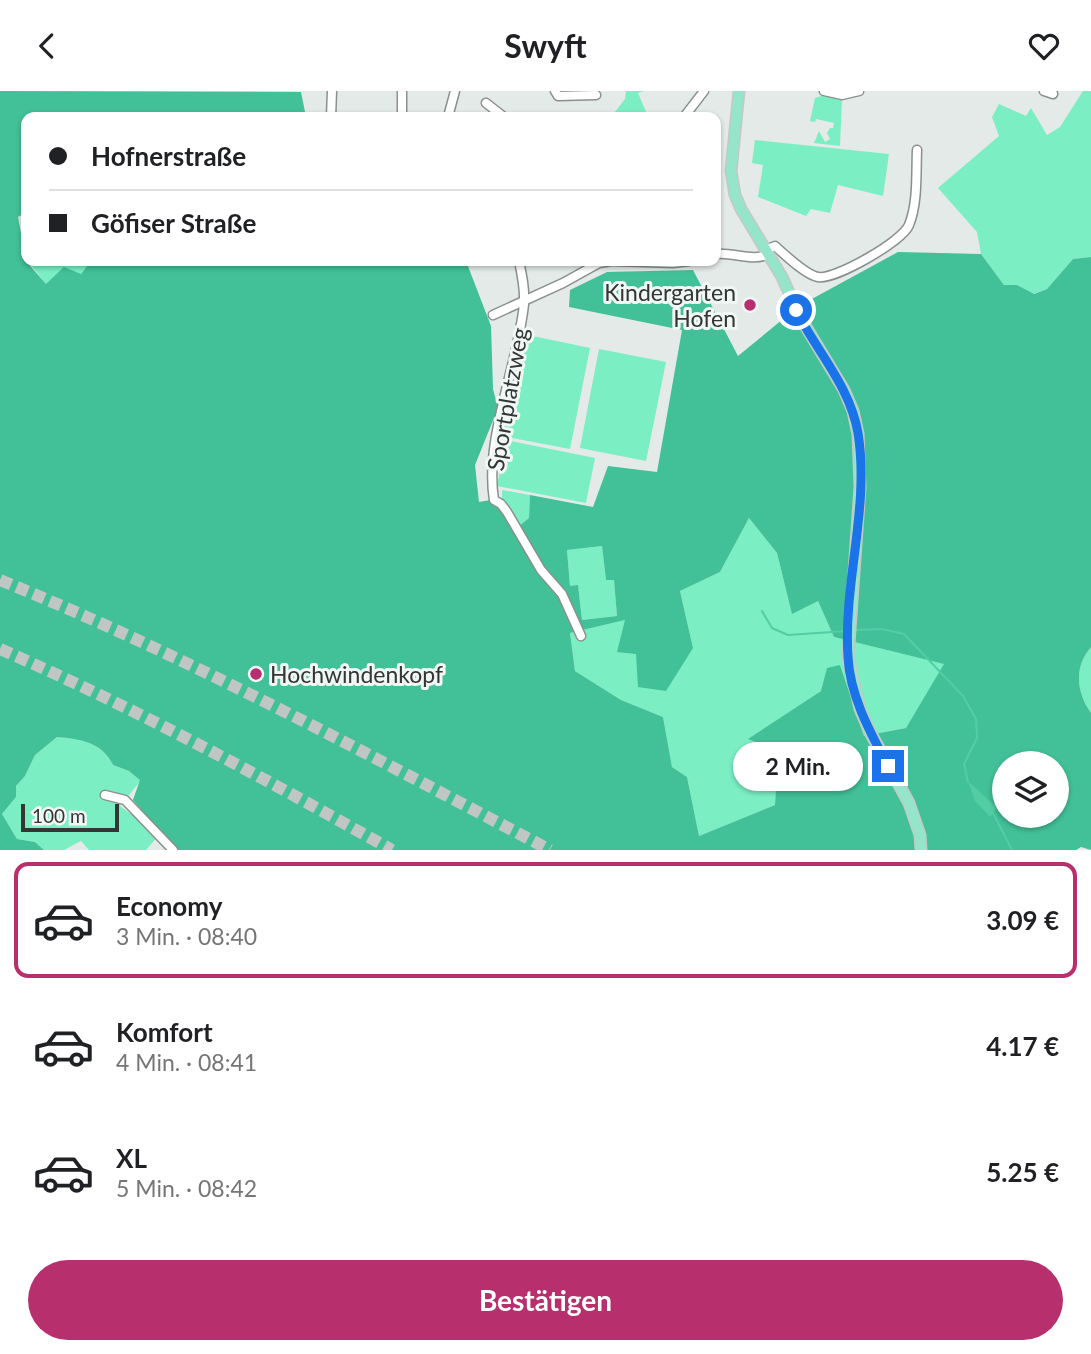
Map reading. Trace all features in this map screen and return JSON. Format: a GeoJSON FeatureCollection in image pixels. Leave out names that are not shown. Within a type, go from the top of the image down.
{"type":"FeatureCollection","features":[{"type":"Feature","properties":{"kind":"main road"},"geometry":{"type":"LineString","coordinates":[[739,91],[732,183],[741,209],[790,292],[800,304],[807,327],[844,390],[853,411],[858,434],[860,487],[848,658],[860,709],[909,803],[920,835],[921,850]]}},
{"type":"Feature","properties":{"kind":"street"},"geometry":{"type":"LineString","coordinates":[[331,112],[332,91]]}},
{"type":"Feature","properties":{"kind":"street"},"geometry":{"type":"LineString","coordinates":[[402,91],[402,112]]}},
{"type":"Feature","properties":{"kind":"street"},"geometry":{"type":"LineString","coordinates":[[449,112],[455,91]]}},
{"type":"Feature","properties":{"kind":"street"},"geometry":{"type":"LineString","coordinates":[[555,91],[558,96],[596,95]]}},
{"type":"Feature","properties":{"kind":"street"},"geometry":{"type":"LineString","coordinates":[[688,112],[704,91]]}},
{"type":"Feature","properties":{"kind":"street"},"geometry":{"type":"LineString","coordinates":[[824,91],[836,95],[859,91]]}},
{"type":"Feature","properties":{"kind":"street"},"geometry":{"type":"LineString","coordinates":[[1044,91],[1053,94]]}},
{"type":"Feature","properties":{"kind":"street"},"geometry":{"type":"LineString","coordinates":[[486,103],[498,112]]}},
{"type":"Feature","properties":{"kind":"street"},"geometry":{"type":"LineString","coordinates":[[721,254],[762,258],[775,246],[810,275],[825,277],[869,258],[899,239],[910,223],[917,150]]}},
{"type":"Feature","properties":{"kind":"street","name":"Sportplatzweg"},"geometry":{"type":"LineString","coordinates":[[520,266],[524,302],[497,436],[492,486],[494,500],[501,504],[541,571],[562,594],[581,636]]}},
{"type":"Feature","properties":{"kind":"street"},"geometry":{"type":"LineString","coordinates":[[524,302],[593,266]]}},
{"type":"Feature","properties":{"kind":"street","name":"Sportplatzweg"},"geometry":{"type":"LineString","coordinates":[[493,315],[524,302]]}},
{"type":"Feature","properties":{"kind":"street"},"geometry":{"type":"LineString","coordinates":[[105,795],[125,800],[173,850]]}},
{"type":"Feature","properties":{"kind":"shaded area"},"geometry":{"type":"Polygon","coordinates":[[[0,91],[301,92],[305,112],[21,112],[21,215],[18,217],[21,266],[30,266],[46,284],[64,267],[81,274],[87,266],[468,266],[491,326],[493,389],[498,408],[475,465],[479,502],[502,498],[519,526],[529,518],[530,495],[593,507],[608,466],[657,472],[682,330],[569,307],[570,290],[607,272],[693,270],[738,356],[799,306],[898,252],[981,254],[1004,285],[1017,285],[1034,294],[1047,289],[1073,259],[1091,257],[1091,647],[1082,663],[1079,680],[1082,697],[1091,713],[1091,850],[1081,847],[1076,850],[176,850],[133,800],[140,780],[129,771],[113,765],[103,751],[90,743],[57,737],[35,755],[25,776],[16,786],[16,797],[2,814],[17,839],[35,842],[44,850],[0,850],[0,91]],[[749,518],[720,572],[680,591],[693,648],[666,691],[638,687],[636,654],[617,652],[625,620],[570,633],[575,671],[621,700],[663,717],[672,767],[687,777],[699,836],[775,805],[778,751],[748,739],[821,691],[827,668],[840,665],[864,736],[906,728],[944,664],[834,637],[818,601],[792,614],[777,553],[749,518]],[[602,546],[567,550],[570,586],[578,585],[582,620],[617,616],[614,580],[606,580],[602,546]]]}},
{"type":"Feature","properties":{"kind":"shaded area"},"geometry":{"type":"Polygon","coordinates":[[[626,91],[644,91],[638,93],[646,112],[615,112],[625,99],[626,91]]]}},
{"type":"Feature","properties":{"kind":"shaded area"},"geometry":{"type":"Polygon","coordinates":[[[1083,91],[1091,91],[1091,257],[1073,259],[1047,289],[1033,294],[1017,285],[1004,285],[981,254],[977,232],[938,188],[999,136],[992,117],[999,104],[1026,116],[1031,108],[1047,135],[1060,127],[1083,91]]]}},
{"type":"Feature","properties":{"kind":"shaded area"},"geometry":{"type":"Polygon","coordinates":[[[824,95],[842,98],[840,146],[814,143],[819,131],[825,142],[830,139],[827,133],[833,128],[834,123],[816,119],[815,122],[810,121],[815,98],[824,95]]]}},
{"type":"Feature","properties":{"kind":"shaded area"},"geometry":{"type":"Polygon","coordinates":[[[755,140],[889,154],[883,196],[838,185],[830,213],[811,209],[806,216],[758,197],[763,165],[752,163],[755,140]]]}},
{"type":"Feature","properties":{"kind":"shaded area"},"geometry":{"type":"Polygon","coordinates":[[[32,266],[87,266],[81,274],[46,284],[32,266]]]}},
{"type":"Feature","properties":{"kind":"shaded area"},"geometry":{"type":"Polygon","coordinates":[[[523,334],[590,348],[570,449],[502,436],[523,334]]]}},
{"type":"Feature","properties":{"kind":"shaded area"},"geometry":{"type":"Polygon","coordinates":[[[599,349],[666,362],[646,461],[580,448],[599,349]]]}},
{"type":"Feature","properties":{"kind":"shaded area"},"geometry":{"type":"Polygon","coordinates":[[[506,440],[595,458],[586,503],[497,486],[506,440]]]}},
{"type":"Feature","properties":{"kind":"shaded area"},"geometry":{"type":"Polygon","coordinates":[[[502,490],[530,495],[529,518],[519,526],[502,498],[502,490]]]}},
{"type":"Feature","properties":{"kind":"shaded area"},"geometry":{"type":"Polygon","coordinates":[[[749,518],[777,553],[792,613],[818,601],[834,637],[945,664],[906,728],[864,736],[840,665],[821,691],[749,739],[778,751],[775,805],[699,836],[687,777],[672,767],[663,717],[621,700],[575,671],[570,633],[625,620],[693,648],[680,591],[720,572],[749,518]]]}},
{"type":"Feature","properties":{"kind":"shaded area"},"geometry":{"type":"Polygon","coordinates":[[[602,546],[606,580],[614,579],[617,616],[582,620],[578,586],[570,586],[567,550],[602,546]]]}},
{"type":"Feature","properties":{"kind":"shaded area"},"geometry":{"type":"Polygon","coordinates":[[[1091,647],[1091,713],[1082,697],[1079,680],[1082,663],[1091,647]]]}},
{"type":"Feature","properties":{"kind":"shaded area"},"geometry":{"type":"Polygon","coordinates":[[[57,737],[90,743],[103,751],[113,765],[129,771],[141,780],[120,806],[159,835],[146,850],[89,850],[81,841],[64,850],[44,850],[35,842],[17,839],[2,814],[16,797],[16,786],[25,776],[35,755],[57,737]]]}},
{"type":"Feature","properties":{"kind":"shaded area"},"geometry":{"type":"Polygon","coordinates":[[[968,781],[992,803],[990,817],[975,801],[968,781]]]}},
{"type":"Feature","properties":{"kind":"waterway"},"geometry":{"type":"LineString","coordinates":[[762,611],[772,628],[788,635],[847,631]]}},
{"type":"Feature","properties":{"kind":"waterway"},"geometry":{"type":"LineString","coordinates":[[856,630],[882,629],[904,634],[963,696],[976,719],[977,738],[964,764],[968,782]]}},
{"type":"Feature","properties":{"kind":"waterway"},"geometry":{"type":"LineString","coordinates":[[1001,828],[1012,850]]}},
{"type":"Feature","properties":{"kind":"tunnel"},"geometry":{"type":"LineString","coordinates":[[0,580],[209,674],[550,850]]}},
{"type":"Feature","properties":{"kind":"tunnel"},"geometry":{"type":"LineString","coordinates":[[0,649],[199,745],[392,850]]}},
{"type":"Feature","properties":{"kind":"place","name":"Kindergarten Hofen"},"geometry":{"type":"Point","coordinates":[750,305]}},
{"type":"Feature","properties":{"kind":"place","name":"Hochwindenkopf"},"geometry":{"type":"Point","coordinates":[256,674]}},
{"type":"Feature","properties":{"kind":"route"},"geometry":{"type":"LineString","coordinates":[[796,310],[844,390],[853,411],[858,434],[860,487],[848,658],[860,709],[888,766]]}}]}
